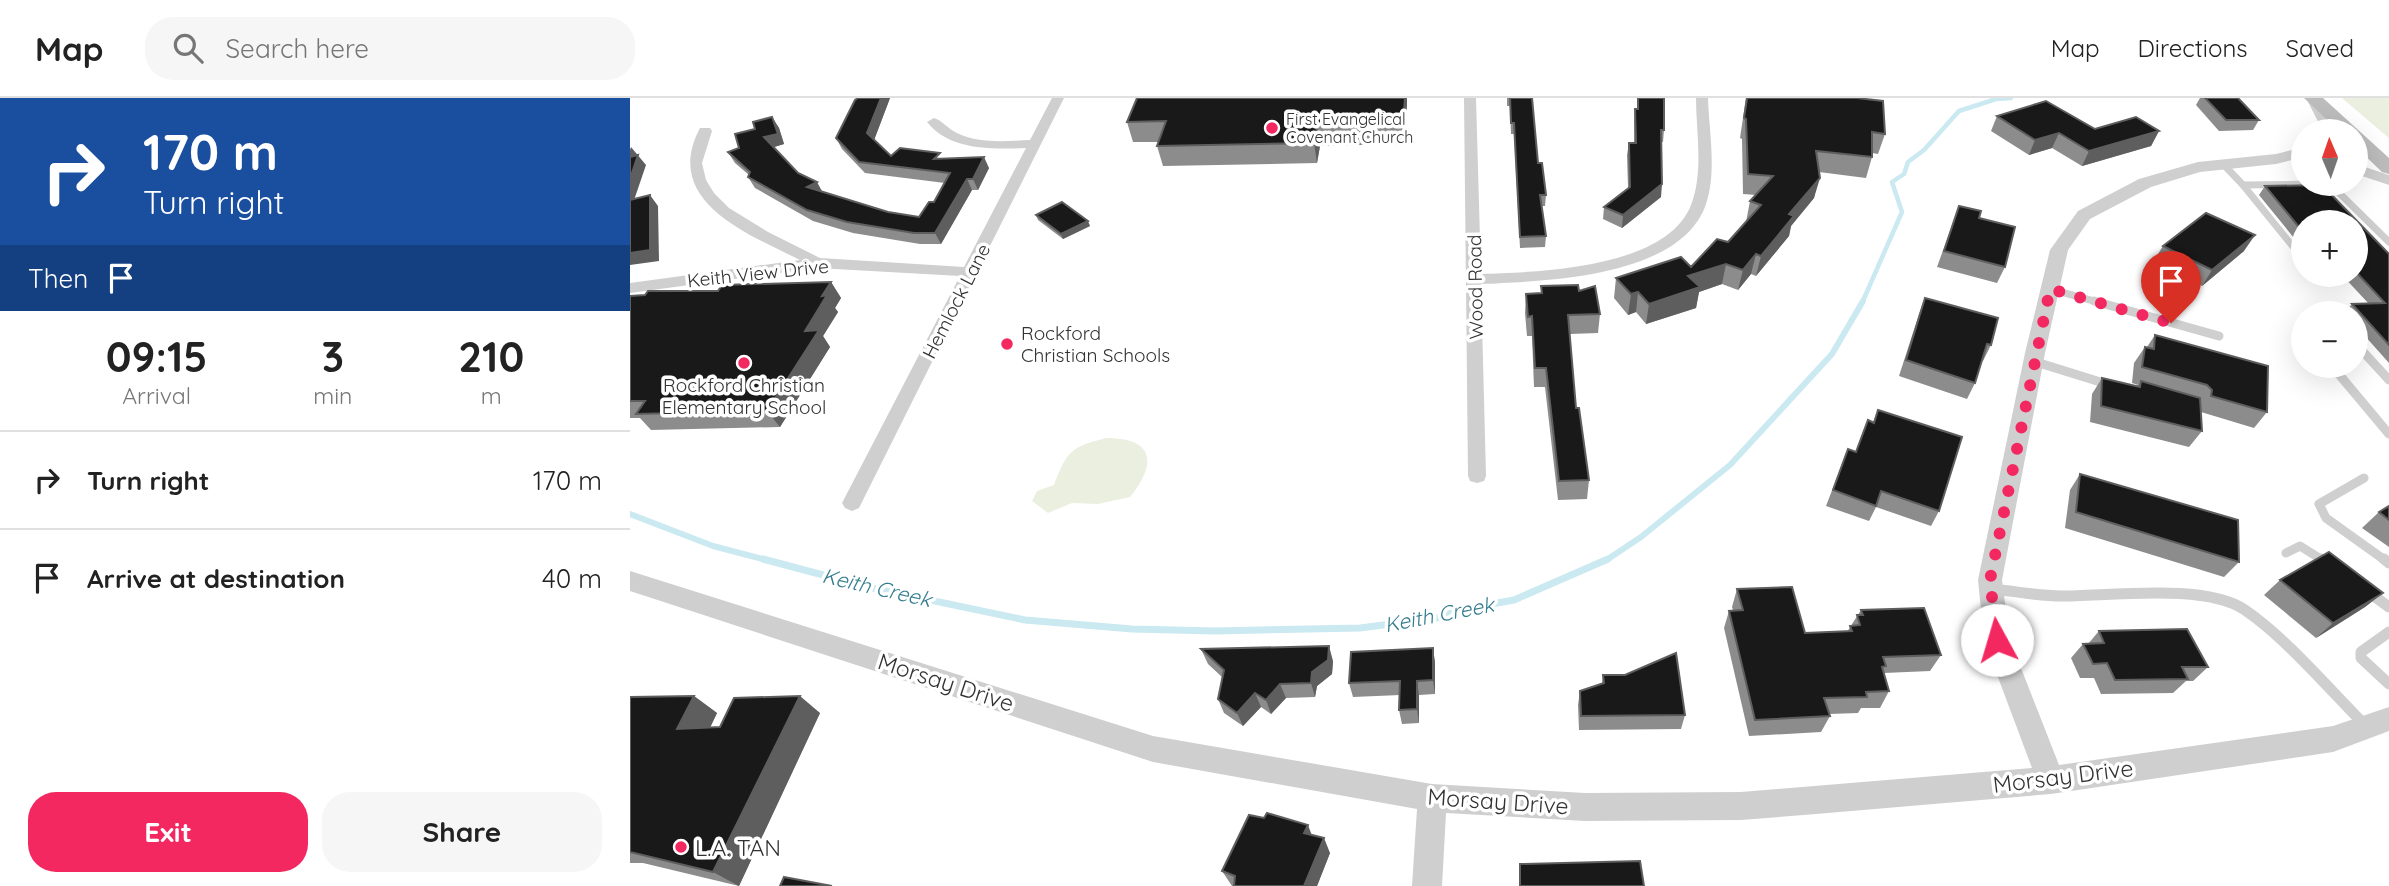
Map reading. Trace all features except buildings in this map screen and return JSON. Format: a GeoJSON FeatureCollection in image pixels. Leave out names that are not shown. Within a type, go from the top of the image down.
{"type":"FeatureCollection","features":[{"type":"Feature","properties":{"kind":"main road"},"geometry":{"type":"LineString","coordinates":[[2314,100],[2335,119]]}},
{"type":"Feature","properties":{"kind":"main road"},"geometry":{"type":"LineString","coordinates":[[2368,148],[2389,168]]}},
{"type":"Feature","properties":{"kind":"street","name":"Hemlock Lane"},"geometry":{"type":"LineString","coordinates":[[852,503],[1058,98]]}},
{"type":"Feature","properties":{"kind":"street","name":"Wood Road"},"geometry":{"type":"LineString","coordinates":[[1469,98],[1475,279],[1477,476]]}},
{"type":"Feature","properties":{"kind":"street"},"geometry":{"type":"LineString","coordinates":[[1475,279],[1572,275],[1592,271],[1631,259],[1673,236],[1690,220],[1700,199],[1702,98]]}},
{"type":"Feature","properties":{"kind":"street"},"geometry":{"type":"LineString","coordinates":[[2314,100],[2324,119]]}},
{"type":"Feature","properties":{"kind":"street"},"geometry":{"type":"LineString","coordinates":[[934,122],[941,132],[964,140],[1005,145],[1035,144]]}},
{"type":"Feature","properties":{"kind":"street"},"geometry":{"type":"LineString","coordinates":[[705,131],[695,163],[704,189],[719,207],[743,225],[817,263]]}},
{"type":"Feature","properties":{"kind":"street"},"geometry":{"type":"LineString","coordinates":[[2051,780],[1997,640],[1991,589],[1993,565],[2059,250],[2084,215],[2145,183],[2198,167],[2291,155]]}},
{"type":"Feature","properties":{"kind":"street"},"geometry":{"type":"LineString","coordinates":[[2277,159],[2291,161]]}},
{"type":"Feature","properties":{"kind":"street"},"geometry":{"type":"LineString","coordinates":[[2368,173],[2389,180]]}},
{"type":"Feature","properties":{"kind":"street","name":"Keith View Drive"},"geometry":{"type":"LineString","coordinates":[[630,289],[817,263],[971,272]]}},
{"type":"Feature","properties":{"kind":"street","name":"Morsay Drive"},"geometry":{"type":"LineString","coordinates":[[630,581],[1153,749],[1432,798],[1585,807],[1741,806],[2051,780],[2333,740],[2378,723]]}},
{"type":"Feature","properties":{"kind":"street"},"geometry":{"type":"LineString","coordinates":[[1427,886],[1432,798]]}},
{"type":"Feature","properties":{"kind":"lane"},"geometry":{"type":"LineString","coordinates":[[2223,164],[2291,244]]}},
{"type":"Feature","properties":{"kind":"lane"},"geometry":{"type":"LineString","coordinates":[[2243,185],[2291,184]]}},
{"type":"Feature","properties":{"kind":"lane"},"geometry":{"type":"LineString","coordinates":[[2342,196],[2389,242]]}},
{"type":"Feature","properties":{"kind":"lane"},"geometry":{"type":"LineString","coordinates":[[2050,289],[2219,336]]}},
{"type":"Feature","properties":{"kind":"lane"},"geometry":{"type":"LineString","coordinates":[[2368,357],[2389,380]]}},
{"type":"Feature","properties":{"kind":"lane"},"geometry":{"type":"LineString","coordinates":[[2034,361],[2125,388]]}},
{"type":"Feature","properties":{"kind":"lane"},"geometry":{"type":"LineString","coordinates":[[2342,378],[2389,434]]}},
{"type":"Feature","properties":{"kind":"lane"},"geometry":{"type":"LineString","coordinates":[[2364,478],[2319,504],[2326,519],[2389,563]]}},
{"type":"Feature","properties":{"kind":"lane"},"geometry":{"type":"LineString","coordinates":[[2286,553],[2295,547],[2307,547],[2338,570]]}},
{"type":"Feature","properties":{"kind":"lane"},"geometry":{"type":"LineString","coordinates":[[2358,585],[2389,607]]}},
{"type":"Feature","properties":{"kind":"lane"},"geometry":{"type":"LineString","coordinates":[[1991,589],[2058,596],[2192,594],[2227,601],[2245,610],[2378,723]]}},
{"type":"Feature","properties":{"kind":"lane"},"geometry":{"type":"LineString","coordinates":[[2389,632],[2361,652],[2361,658],[2389,684]]}},
{"type":"Feature","properties":{"kind":"green space"},"geometry":{"type":"Polygon","coordinates":[[[2342,98],[2389,98],[2389,138],[2342,98]]]}},
{"type":"Feature","properties":{"kind":"green space"},"geometry":{"type":"Polygon","coordinates":[[[1106,438],[1134,443],[1142,448],[1146,455],[1145,474],[1130,497],[1098,504],[1072,503],[1048,513],[1032,501],[1037,491],[1054,485],[1072,452],[1085,444],[1106,438]]]}},
{"type":"Feature","properties":{"kind":"waterway","name":"Keith Creek"},"geometry":{"type":"LineString","coordinates":[[1863,302],[1902,212],[1892,182],[1904,174],[1908,162],[1924,150],[1959,111],[1996,99],[2011,98]]}},
{"type":"Feature","properties":{"kind":"waterway","name":"Keith Creek"},"geometry":{"type":"LineString","coordinates":[[1608,559],[1641,537],[1730,465],[1832,354],[1863,302]]}},
{"type":"Feature","properties":{"kind":"waterway","name":"Keith Creek"},"geometry":{"type":"LineString","coordinates":[[630,514],[713,546],[770,561]]}},
{"type":"Feature","properties":{"kind":"waterway","name":"Keith Creek"},"geometry":{"type":"LineString","coordinates":[[763,559],[868,587],[1025,620],[1132,629],[1215,631],[1360,628],[1437,618],[1458,610],[1514,600],[1608,559]]}},
{"type":"Feature","properties":{"kind":"place","name":"First Evangelical Covenant Church"},"geometry":{"type":"Point","coordinates":[1272,128]}},
{"type":"Feature","properties":{"kind":"place","name":"Rockford Christian Schools"},"geometry":{"type":"Point","coordinates":[1007,344]}},
{"type":"Feature","properties":{"kind":"place","name":"Rockford Christian Elementary School"},"geometry":{"type":"Point","coordinates":[744,363]}},
{"type":"Feature","properties":{"kind":"place","name":"L.A. TAN"},"geometry":{"type":"Point","coordinates":[681,847]}},
{"type":"Feature","properties":{"kind":"route"},"geometry":{"type":"LineString","coordinates":[[1997,640],[1990,580],[2050,289],[2171,323]]}}]}
